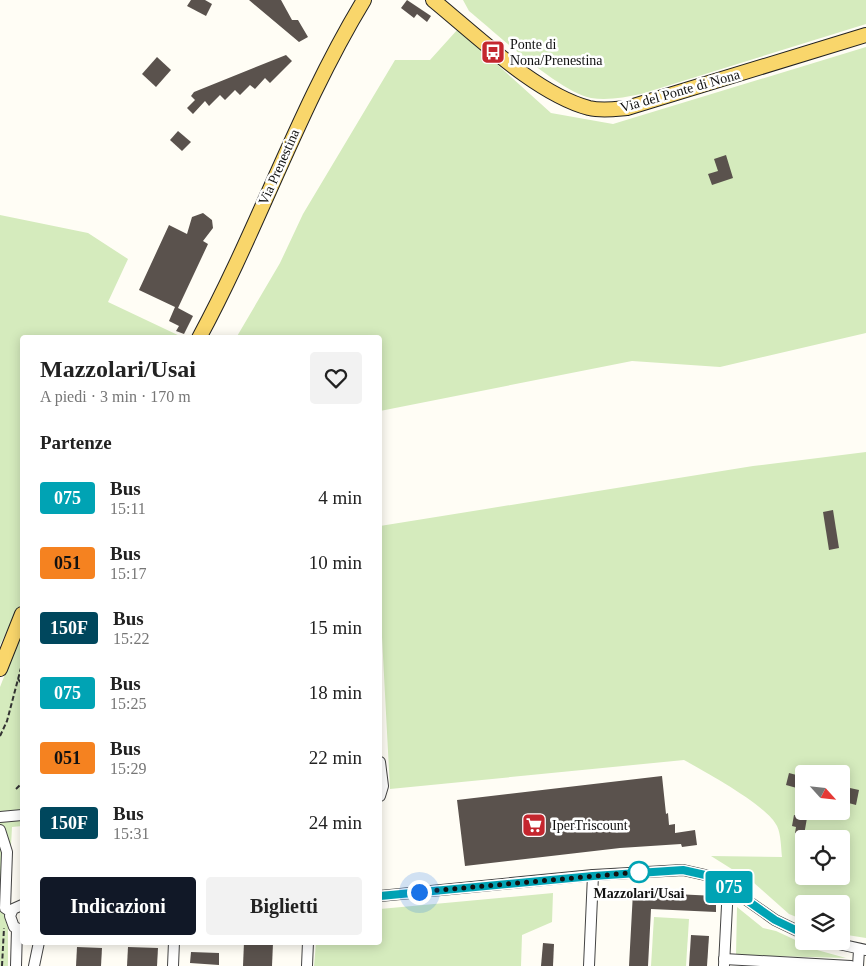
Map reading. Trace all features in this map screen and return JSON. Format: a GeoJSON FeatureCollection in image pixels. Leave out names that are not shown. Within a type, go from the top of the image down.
{"type":"FeatureCollection","features":[{"type":"Feature","properties":{"kind":"main road","name":"Via Prenestina"},"geometry":{"type":"LineString","coordinates":[[200,335],[250,234],[318,81],[364,0]]}},
{"type":"Feature","properties":{"kind":"main road","name":"Via del Ponte di Nona"},"geometry":{"type":"LineString","coordinates":[[434,0],[546,90],[569,102],[591,109],[627,108],[866,35]]}},
{"type":"Feature","properties":{"kind":"main road"},"geometry":{"type":"LineString","coordinates":[[0,669],[20,619]]}},
{"type":"Feature","properties":{"kind":"street"},"geometry":{"type":"LineString","coordinates":[[0,817],[20,815]]}},
{"type":"Feature","properties":{"kind":"street"},"geometry":{"type":"LineString","coordinates":[[0,830],[7,852],[8,910],[11,924],[20,930],[16,966]]}},
{"type":"Feature","properties":{"kind":"street"},"geometry":{"type":"LineString","coordinates":[[382,896],[593,876],[683,870],[707,874],[728,886],[775,920],[795,930]]}},
{"type":"Feature","properties":{"kind":"street"},"geometry":{"type":"LineString","coordinates":[[588,966],[593,876]]}},
{"type":"Feature","properties":{"kind":"street"},"geometry":{"type":"LineString","coordinates":[[728,886],[724,963],[850,966]]}},
{"type":"Feature","properties":{"kind":"street"},"geometry":{"type":"LineString","coordinates":[[8,910],[20,905]]}},
{"type":"Feature","properties":{"kind":"street"},"geometry":{"type":"LineString","coordinates":[[34,966],[38,945]]}},
{"type":"Feature","properties":{"kind":"street"},"geometry":{"type":"LineString","coordinates":[[173,966],[174,945]]}},
{"type":"Feature","properties":{"kind":"street"},"geometry":{"type":"LineString","coordinates":[[307,966],[308,945]]}},
{"type":"Feature","properties":{"kind":"street"},"geometry":{"type":"LineString","coordinates":[[850,947],[863,950],[858,966]]}},
{"type":"Feature","properties":{"kind":"path"},"geometry":{"type":"LineString","coordinates":[[0,736],[8,721],[20,672]]}},
{"type":"Feature","properties":{"kind":"path"},"geometry":{"type":"LineString","coordinates":[[16,789],[20,785]]}},
{"type":"Feature","properties":{"kind":"path"},"geometry":{"type":"LineString","coordinates":[[2,966],[8,910]]}},
{"type":"Feature","properties":{"kind":"green space"},"geometry":{"type":"Polygon","coordinates":[[[463,0],[866,0],[866,24],[641,94],[597,99],[578,93],[545,74],[469,11],[463,0]]]}},
{"type":"Feature","properties":{"kind":"green space"},"geometry":{"type":"Polygon","coordinates":[[[458,29],[551,113],[613,124],[866,47],[866,333],[720,367],[632,361],[382,411],[382,335],[238,335],[280,263],[303,214],[395,60],[430,60],[458,29]]]}},
{"type":"Feature","properties":{"kind":"green space"},"geometry":{"type":"Polygon","coordinates":[[[0,215],[88,233],[128,259],[108,302],[178,335],[20,335],[20,605],[0,645],[0,215]]]}},
{"type":"Feature","properties":{"kind":"green space"},"geometry":{"type":"Polygon","coordinates":[[[866,452],[866,938],[850,935],[850,895],[795,895],[795,916],[789,914],[754,883],[711,856],[782,857],[778,829],[771,818],[749,799],[684,760],[390,789],[382,637],[382,526],[753,466],[866,452]]]}},
{"type":"Feature","properties":{"kind":"green space"},"geometry":{"type":"Polygon","coordinates":[[[20,636],[20,826],[12,827],[8,902],[8,966],[0,966],[0,687],[20,636]]]}},
{"type":"Feature","properties":{"kind":"green space"},"geometry":{"type":"Polygon","coordinates":[[[553,893],[552,922],[522,935],[521,966],[314,966],[316,945],[382,945],[382,909],[553,893]]]}},
{"type":"Feature","properties":{"kind":"green space"},"geometry":{"type":"Polygon","coordinates":[[[737,907],[763,928],[776,931],[795,940],[795,950],[817,950],[846,958],[736,955],[737,907]]]}},
{"type":"Feature","properties":{"kind":"green space"},"geometry":{"type":"Polygon","coordinates":[[[654,917],[689,919],[686,966],[651,966],[654,917]]]}},
{"type":"Feature","properties":{"kind":"building"},"geometry":{"type":"Polygon","coordinates":[[[191,0],[205,0],[212,4],[206,16],[187,6],[191,0]]]}},
{"type":"Feature","properties":{"kind":"building"},"geometry":{"type":"Polygon","coordinates":[[[249,0],[281,0],[292,20],[298,20],[308,37],[299,42],[249,0]]]}},
{"type":"Feature","properties":{"kind":"building"},"geometry":{"type":"Polygon","coordinates":[[[407,0],[431,16],[427,22],[417,14],[414,18],[401,8],[407,0]]]}},
{"type":"Feature","properties":{"kind":"building"},"geometry":{"type":"Polygon","coordinates":[[[286,55],[292,61],[270,83],[265,78],[255,89],[250,85],[240,95],[235,90],[225,100],[220,95],[209,106],[205,101],[193,114],[187,108],[195,100],[191,96],[194,92],[286,55]]]}},
{"type":"Feature","properties":{"kind":"building"},"geometry":{"type":"Polygon","coordinates":[[[157,57],[171,70],[156,87],[142,74],[157,57]]]}},
{"type":"Feature","properties":{"kind":"building"},"geometry":{"type":"Polygon","coordinates":[[[178,131],[191,142],[182,151],[170,140],[178,131]]]}},
{"type":"Feature","properties":{"kind":"building"},"geometry":{"type":"Polygon","coordinates":[[[726,155],[733,178],[712,185],[708,174],[718,171],[714,159],[726,155]]]}},
{"type":"Feature","properties":{"kind":"building"},"geometry":{"type":"Polygon","coordinates":[[[203,213],[212,220],[213,228],[203,241],[208,244],[178,308],[193,316],[184,334],[176,331],[179,326],[169,321],[175,307],[139,290],[169,225],[187,234],[192,217],[203,213]]]}},
{"type":"Feature","properties":{"kind":"building"},"geometry":{"type":"Polygon","coordinates":[[[833,510],[839,548],[829,550],[823,512],[833,510]]]}},
{"type":"Feature","properties":{"kind":"building"},"geometry":{"type":"Polygon","coordinates":[[[789,773],[795,775],[795,788],[786,785],[789,773]]]}},
{"type":"Feature","properties":{"kind":"building","name":"IperTriscount"},"geometry":{"type":"Polygon","coordinates":[[[662,776],[669,825],[675,824],[675,833],[695,830],[697,845],[682,847],[681,844],[620,848],[465,866],[457,800],[662,776]]]}},
{"type":"Feature","properties":{"kind":"building"},"geometry":{"type":"Polygon","coordinates":[[[850,788],[859,790],[856,805],[850,803],[850,788]]]}},
{"type":"Feature","properties":{"kind":"building"},"geometry":{"type":"Polygon","coordinates":[[[794,815],[795,820],[807,820],[805,830],[796,830],[796,827],[792,826],[794,815]]]}},
{"type":"Feature","properties":{"kind":"building"},"geometry":{"type":"Polygon","coordinates":[[[633,892],[716,896],[716,912],[651,909],[648,966],[629,966],[633,892]]]}},
{"type":"Feature","properties":{"kind":"building"},"geometry":{"type":"Polygon","coordinates":[[[691,935],[709,936],[707,966],[689,966],[691,935]]]}},
{"type":"Feature","properties":{"kind":"building"},"geometry":{"type":"Polygon","coordinates":[[[543,943],[554,944],[553,966],[541,966],[543,943]]]}},
{"type":"Feature","properties":{"kind":"building"},"geometry":{"type":"Polygon","coordinates":[[[244,945],[273,945],[272,966],[243,966],[244,945]]]}},
{"type":"Feature","properties":{"kind":"building"},"geometry":{"type":"Polygon","coordinates":[[[77,947],[102,948],[101,966],[76,966],[77,947]]]}},
{"type":"Feature","properties":{"kind":"building"},"geometry":{"type":"Polygon","coordinates":[[[128,947],[158,948],[157,966],[127,966],[128,947]]]}},
{"type":"Feature","properties":{"kind":"building"},"geometry":{"type":"Polygon","coordinates":[[[191,952],[219,953],[219,965],[190,963],[191,952]]]}},
{"type":"Feature","properties":{"kind":"bus line","name":"075"},"geometry":{"type":"LineString","coordinates":[[382,896],[593,876],[691,870],[721,881],[764,914],[795,930]]}},
{"type":"Feature","properties":{"kind":"place","name":"Ponte di Nona/Prenestina"},"geometry":{"type":"Point","coordinates":[493,52]}},
{"type":"Feature","properties":{"kind":"place","name":"IperTriscount"},"geometry":{"type":"Point","coordinates":[534,825]}},
{"type":"Feature","properties":{"kind":"place","name":"Mazzolari/Usai"},"geometry":{"type":"Point","coordinates":[639,872]}},
{"type":"Feature","properties":{"kind":"route"},"geometry":{"type":"LineString","coordinates":[[419,892],[639,872]]}}]}
